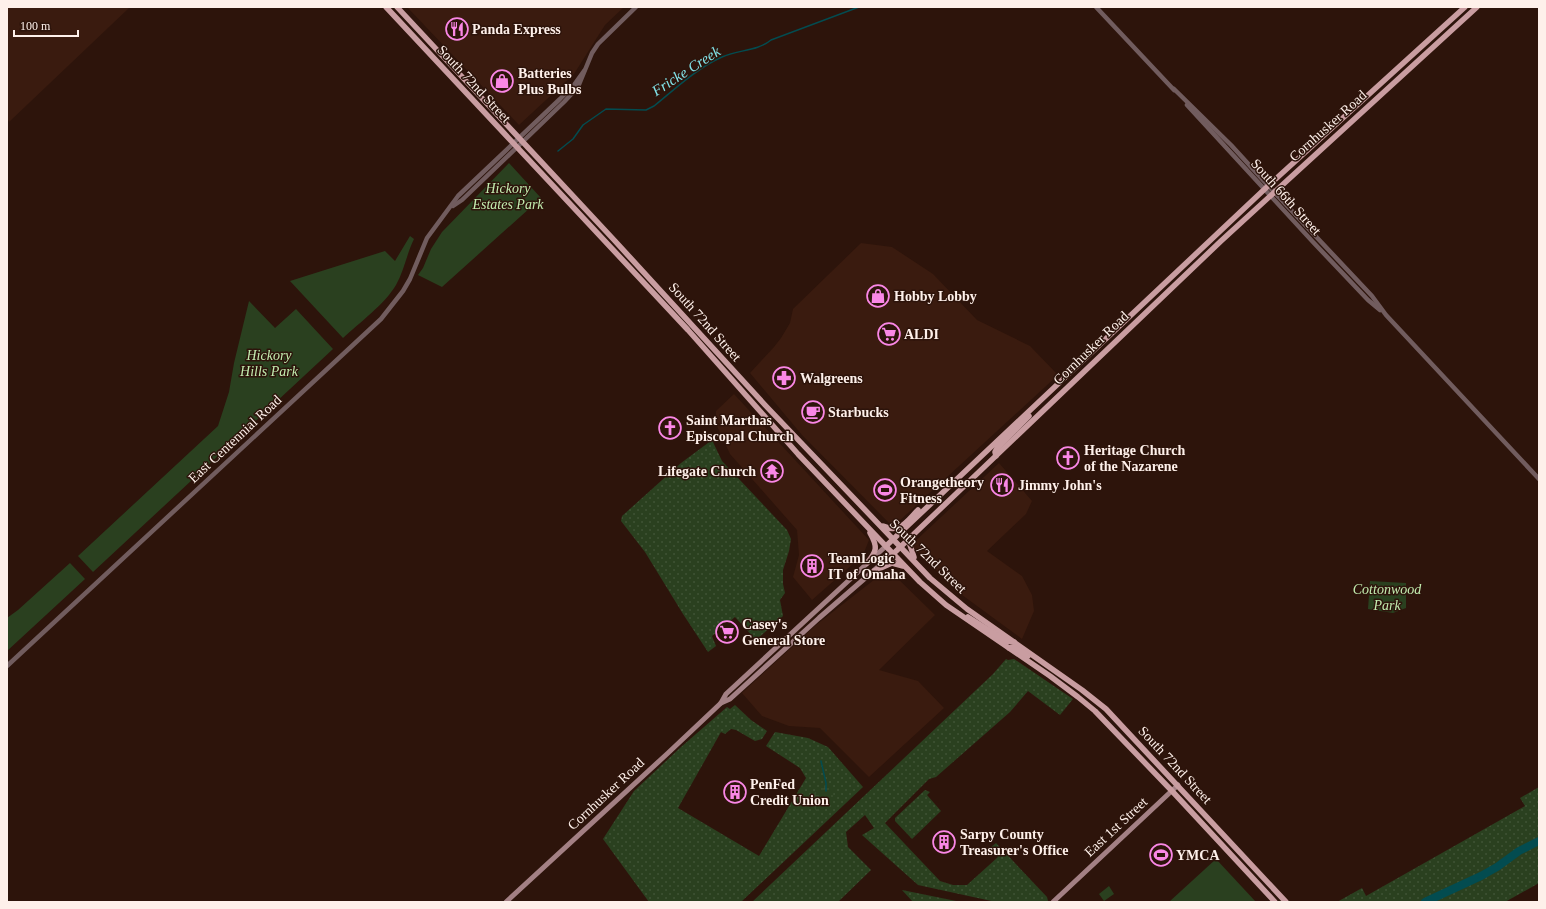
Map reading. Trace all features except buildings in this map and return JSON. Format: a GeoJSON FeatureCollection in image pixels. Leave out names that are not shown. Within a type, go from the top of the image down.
{"type":"FeatureCollection","features":[{"type":"Feature","properties":{"kind":"main road","name":"South 72nd Street"},"geometry":{"type":"LineString","coordinates":[[386,7],[688,330],[767,421],[905,567],[936,597],[956,613],[1009,648],[1088,705],[1172,791],[1275,902]]}},
{"type":"Feature","properties":{"kind":"main road","name":"South 72nd Street"},"geometry":{"type":"LineString","coordinates":[[397,7],[782,424],[901,547],[951,597],[1059,673],[1106,709],[1286,902]]}},
{"type":"Feature","properties":{"kind":"main road","name":"Cornhusker Road"},"geometry":{"type":"LineString","coordinates":[[507,901],[668,753],[721,703],[726,694],[894,539],[1266,187],[1465,7]]}},
{"type":"Feature","properties":{"kind":"main road","name":"Cornhusker Road"},"geometry":{"type":"LineString","coordinates":[[721,703],[730,700],[819,618],[901,547],[1147,311],[1272,194],[1477,7]]}},
{"type":"Feature","properties":{"kind":"main road"},"geometry":{"type":"LineString","coordinates":[[996,456],[995,452],[997,448],[1023,423],[1041,400]]}},
{"type":"Feature","properties":{"kind":"main road"},"geometry":{"type":"LineString","coordinates":[[878,523],[890,529],[900,527],[964,466],[980,456]]}},
{"type":"Feature","properties":{"kind":"main road"},"geometry":{"type":"LineString","coordinates":[[865,524],[875,541],[876,547],[874,554],[867,563]]}},
{"type":"Feature","properties":{"kind":"main road"},"geometry":{"type":"LineString","coordinates":[[916,532],[910,545],[911,552],[918,564]]}},
{"type":"Feature","properties":{"kind":"main road"},"geometry":{"type":"LineString","coordinates":[[874,571],[892,563],[905,567]]}},
{"type":"Feature","properties":{"kind":"main road"},"geometry":{"type":"LineString","coordinates":[[956,613],[978,622],[1006,641],[1014,642]]}},
{"type":"Feature","properties":{"kind":"main road"},"geometry":{"type":"LineString","coordinates":[[1009,648],[1015,647],[1046,667],[1059,673]]}},
{"type":"Feature","properties":{"kind":"main road","name":"East 1st Street"},"geometry":{"type":"LineString","coordinates":[[1053,902],[1178,785]]}},
{"type":"Feature","properties":{"kind":"street","name":"East Centennial Road"},"geometry":{"type":"LineString","coordinates":[[7,666],[381,319],[403,291],[430,234],[451,206],[462,200],[515,145],[564,102],[578,87],[584,71],[598,44],[636,7]]}},
{"type":"Feature","properties":{"kind":"street","name":"South 66th Street"},"geometry":{"type":"LineString","coordinates":[[1096,7],[1174,89],[1226,140],[1272,194],[1372,296],[1386,315],[1539,479]]}},
{"type":"Feature","properties":{"kind":"shaded area"},"geometry":{"type":"Polygon","coordinates":[[[7,7],[130,7],[9,122],[7,118],[7,7]]]}},
{"type":"Feature","properties":{"kind":"shaded area"},"geometry":{"type":"Polygon","coordinates":[[[407,7],[624,7],[605,25],[574,74],[519,125],[407,7]]]}},
{"type":"Feature","properties":{"kind":"shaded area"},"geometry":{"type":"Polygon","coordinates":[[[861,243],[892,247],[933,274],[977,320],[1030,346],[1058,375],[896,524],[890,524],[802,435],[750,373],[781,338],[790,323],[793,309],[861,243]]]}},
{"type":"Feature","properties":{"kind":"shaded area"},"geometry":{"type":"Polygon","coordinates":[[[734,394],[869,540],[863,555],[812,600],[793,577],[799,555],[797,530],[730,454],[716,424],[716,411],[734,394]]]}},
{"type":"Feature","properties":{"kind":"shaded area"},"geometry":{"type":"Polygon","coordinates":[[[999,463],[1032,501],[1026,514],[987,551],[1022,576],[1032,595],[1034,611],[1022,639],[958,592],[911,545],[999,463]]]}},
{"type":"Feature","properties":{"kind":"shaded area"},"geometry":{"type":"Polygon","coordinates":[[[888,569],[935,615],[879,670],[918,681],[944,708],[869,777],[820,728],[789,726],[762,716],[742,693],[816,625],[888,569]]]}},
{"type":"Feature","properties":{"kind":"green space","name":"Hickory Estates Park"},"geometry":{"type":"Polygon","coordinates":[[[509,163],[541,198],[442,287],[418,275],[423,268],[431,249],[442,232],[509,163]]]}},
{"type":"Feature","properties":{"kind":"green space"},"geometry":{"type":"Polygon","coordinates":[[[410,236],[414,239],[396,285],[379,306],[343,338],[290,281],[385,251],[395,261],[410,236]]]}},
{"type":"Feature","properties":{"kind":"green space","name":"Hickory Hills Park"},"geometry":{"type":"Polygon","coordinates":[[[249,301],[275,328],[296,309],[333,349],[93,572],[78,556],[218,426],[229,392],[234,363],[249,301]]]}},
{"type":"Feature","properties":{"kind":"green space"},"geometry":{"type":"Polygon","coordinates":[[[712,440],[722,461],[787,530],[791,539],[783,570],[783,584],[785,593],[780,600],[783,616],[756,640],[735,617],[712,636],[716,646],[708,652],[645,552],[621,521],[622,516],[681,463],[712,440]]]}},
{"type":"Feature","properties":{"kind":"green space"},"geometry":{"type":"Polygon","coordinates":[[[70,563],[85,579],[7,651],[7,618],[18,610],[70,563]]]}},
{"type":"Feature","properties":{"kind":"green space","name":"Cottonwood Park"},"geometry":{"type":"Polygon","coordinates":[[[1370,581],[1406,583],[1406,608],[1393,613],[1368,609],[1370,581]]]}},
{"type":"Feature","properties":{"kind":"green space"},"geometry":{"type":"Polygon","coordinates":[[[1006,659],[1014,659],[1073,699],[1060,715],[1028,691],[1010,712],[936,777],[929,779],[885,823],[940,881],[953,885],[967,885],[998,857],[990,848],[996,843],[1047,897],[1048,901],[996,902],[918,885],[862,835],[874,828],[865,815],[846,832],[848,847],[871,870],[838,902],[752,902],[993,674],[1006,659]]]}},
{"type":"Feature","properties":{"kind":"green space"},"geometry":{"type":"Polygon","coordinates":[[[735,705],[751,720],[767,731],[762,739],[755,741],[736,730],[731,729],[725,734],[721,732],[678,808],[759,856],[806,778],[800,768],[766,746],[775,732],[808,738],[828,747],[863,787],[741,902],[649,902],[603,839],[634,791],[727,707],[730,709],[735,705]]]}},
{"type":"Feature","properties":{"kind":"green space"},"geometry":{"type":"Polygon","coordinates":[[[828,785],[833,792],[832,800],[826,808],[818,813],[813,804],[814,795],[819,788],[828,785]]]}},
{"type":"Feature","properties":{"kind":"green space"},"geometry":{"type":"Polygon","coordinates":[[[1539,787],[1539,883],[1505,902],[1337,902],[1362,888],[1366,896],[1525,806],[1520,798],[1539,787]]]}},
{"type":"Feature","properties":{"kind":"green space"},"geometry":{"type":"Polygon","coordinates":[[[925,790],[930,792],[927,795],[941,811],[912,839],[895,821],[895,818],[925,790]]]}},
{"type":"Feature","properties":{"kind":"green space"},"geometry":{"type":"Polygon","coordinates":[[[1216,859],[1256,902],[1169,902],[1216,859]]]}},
{"type":"Feature","properties":{"kind":"green space"},"geometry":{"type":"Polygon","coordinates":[[[1109,886],[1114,894],[1104,901],[1099,894],[1109,886]]]}},
{"type":"Feature","properties":{"kind":"green space"},"geometry":{"type":"Polygon","coordinates":[[[902,890],[961,902],[913,902],[902,890]]]}},
{"type":"Feature","properties":{"kind":"waterway","name":"Fricke Creek"},"geometry":{"type":"LineString","coordinates":[[558,151],[573,139],[583,125],[606,109],[646,110],[654,106],[695,73],[722,57],[766,44],[771,40],[859,7]]}},
{"type":"Feature","properties":{"kind":"waterway"},"geometry":{"type":"LineString","coordinates":[[821,761],[826,783],[826,791]]}},
{"type":"Feature","properties":{"kind":"waterway"},"geometry":{"type":"LineString","coordinates":[[1425,902],[1481,876],[1497,867],[1519,851],[1539,841]]}},
{"type":"Feature","properties":{"kind":"place","name":"Panda Express"},"geometry":{"type":"Point","coordinates":[457,29]}},
{"type":"Feature","properties":{"kind":"place","name":"Batteries Plus Bulbs"},"geometry":{"type":"Point","coordinates":[502,81]}},
{"type":"Feature","properties":{"kind":"place","name":"Hobby Lobby"},"geometry":{"type":"Point","coordinates":[878,296]}},
{"type":"Feature","properties":{"kind":"place","name":"ALDI"},"geometry":{"type":"Point","coordinates":[889,334]}},
{"type":"Feature","properties":{"kind":"place","name":"Walgreens"},"geometry":{"type":"Point","coordinates":[784,378]}},
{"type":"Feature","properties":{"kind":"place","name":"Starbucks"},"geometry":{"type":"Point","coordinates":[813,412]}},
{"type":"Feature","properties":{"kind":"place","name":"Saint Marthas Episcopal Church"},"geometry":{"type":"Point","coordinates":[670,428]}},
{"type":"Feature","properties":{"kind":"place","name":"Heritage Church of the Nazarene"},"geometry":{"type":"Point","coordinates":[1068,458]}},
{"type":"Feature","properties":{"kind":"place","name":"Lifegate Church"},"geometry":{"type":"Point","coordinates":[772,471]}},
{"type":"Feature","properties":{"kind":"place","name":"Jimmy John's"},"geometry":{"type":"Point","coordinates":[1002,485]}},
{"type":"Feature","properties":{"kind":"place","name":"Orangetheory Fitness"},"geometry":{"type":"Point","coordinates":[885,490]}},
{"type":"Feature","properties":{"kind":"place","name":"TeamLogic IT of Omaha"},"geometry":{"type":"Point","coordinates":[812,566]}},
{"type":"Feature","properties":{"kind":"place","name":"Casey's General Store"},"geometry":{"type":"Point","coordinates":[727,632]}},
{"type":"Feature","properties":{"kind":"place","name":"PenFed Credit Union"},"geometry":{"type":"Point","coordinates":[735,792]}},
{"type":"Feature","properties":{"kind":"place","name":"Sarpy County Treasurer's Office"},"geometry":{"type":"Point","coordinates":[944,842]}},
{"type":"Feature","properties":{"kind":"place","name":"YMCA"},"geometry":{"type":"Point","coordinates":[1161,855]}}]}
